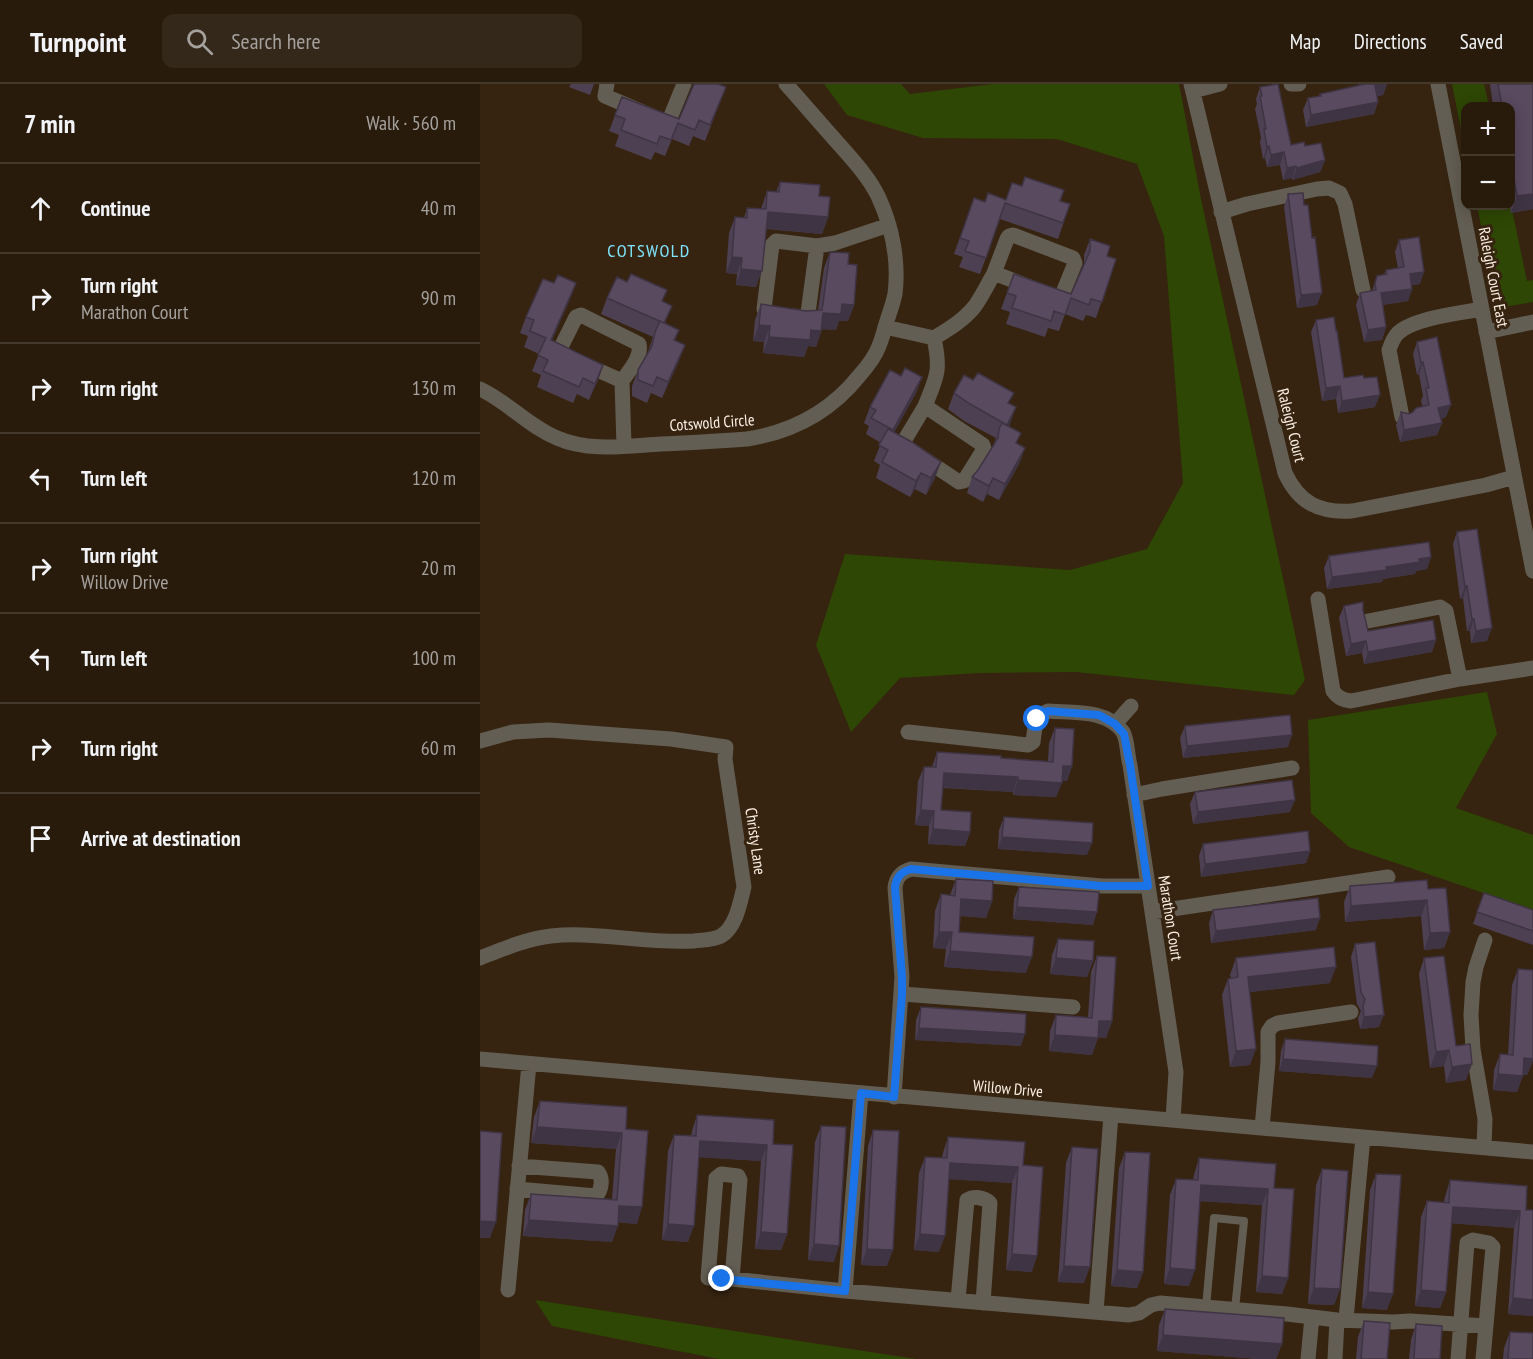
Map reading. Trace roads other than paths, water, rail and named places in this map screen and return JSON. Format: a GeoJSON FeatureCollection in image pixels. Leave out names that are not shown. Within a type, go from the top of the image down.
{"type":"FeatureCollection","features":[{"type":"Feature","properties":{"kind":"street"},"geometry":{"type":"LineString","coordinates":[[608,84],[605,96],[668,123],[684,84]]}},
{"type":"Feature","properties":{"kind":"street","name":"Cotswold Circle"},"geometry":{"type":"LineString","coordinates":[[480,389],[504,403],[532,425],[558,439],[587,447],[747,440],[774,434],[797,425],[828,407],[854,383],[875,354],[893,301],[896,278],[889,225],[877,196],[858,165],[786,84]]}},
{"type":"Feature","properties":{"kind":"street"},"geometry":{"type":"LineString","coordinates":[[1192,88],[1220,84]]}},
{"type":"Feature","properties":{"kind":"street"},"geometry":{"type":"LineString","coordinates":[[1292,84],[1299,84]]}},
{"type":"Feature","properties":{"kind":"street","name":"Raleigh Court East"},"geometry":{"type":"LineString","coordinates":[[1438,84],[1533,571]]}},
{"type":"Feature","properties":{"kind":"street","name":"Raleigh Court"},"geometry":{"type":"LineString","coordinates":[[1192,88],[1285,473],[1291,485],[1304,500],[1316,506],[1331,511],[1352,511],[1486,485],[1514,477]]}},
{"type":"Feature","properties":{"kind":"street"},"geometry":{"type":"LineString","coordinates":[[1221,212],[1317,189],[1329,188],[1340,193],[1345,204],[1363,290]]}},
{"type":"Feature","properties":{"kind":"street"},"geometry":{"type":"LineString","coordinates":[[817,246],[808,313],[801,317],[768,313],[764,309],[772,245],[776,241],[817,246],[835,243],[889,225]]}},
{"type":"Feature","properties":{"kind":"street"},"geometry":{"type":"LineString","coordinates":[[885,327],[934,338],[952,327],[976,305],[994,273],[1009,236],[1013,235],[1073,258],[1075,263],[1062,295],[1058,298],[994,273]]}},
{"type":"Feature","properties":{"kind":"street"},"geometry":{"type":"LineString","coordinates":[[1402,417],[1389,350],[1392,340],[1398,333],[1415,324],[1482,309]]}},
{"type":"Feature","properties":{"kind":"street"},"geometry":{"type":"LineString","coordinates":[[622,381],[562,354],[560,349],[576,317],[581,315],[639,344],[640,350],[636,359],[622,381],[624,446]]}},
{"type":"Feature","properties":{"kind":"street"},"geometry":{"type":"LineString","coordinates":[[1486,332],[1533,322]]}},
{"type":"Feature","properties":{"kind":"street"},"geometry":{"type":"LineString","coordinates":[[925,406],[983,445],[984,449],[964,481],[959,482],[905,446],[904,441],[925,406],[937,379],[939,359],[934,338]]}},
{"type":"Feature","properties":{"kind":"street"},"geometry":{"type":"LineString","coordinates":[[1317,599],[1333,691],[1340,698],[1351,701],[1460,679],[1533,668]]}},
{"type":"Feature","properties":{"kind":"street"},"geometry":{"type":"LineString","coordinates":[[1368,621],[1440,607],[1446,611],[1460,679]]}},
{"type":"Feature","properties":{"kind":"street"},"geometry":{"type":"LineString","coordinates":[[908,732],[1028,745],[1033,742],[1037,719],[1041,713],[1048,711],[1099,715],[1115,724],[1131,706]]}},
{"type":"Feature","properties":{"kind":"street","name":"Marathon Court"},"geometry":{"type":"LineString","coordinates":[[1115,724],[1124,734],[1126,743],[1176,1072],[1173,1120]]}},
{"type":"Feature","properties":{"kind":"street","name":"Christy Lane"},"geometry":{"type":"LineString","coordinates":[[480,741],[513,732],[549,730],[671,739],[726,747],[725,759],[744,887],[732,925],[721,936],[678,942],[578,935],[550,936],[519,943],[480,958]]}},
{"type":"Feature","properties":{"kind":"street"},"geometry":{"type":"LineString","coordinates":[[1134,795],[1292,768]]}},
{"type":"Feature","properties":{"kind":"street"},"geometry":{"type":"LineString","coordinates":[[894,1097],[902,994],[895,888],[898,876],[911,869],[1102,886],[1148,886]]}},
{"type":"Feature","properties":{"kind":"street"},"geometry":{"type":"LineString","coordinates":[[1152,912],[1389,877]]}},
{"type":"Feature","properties":{"kind":"street"},"geometry":{"type":"LineString","coordinates":[[1484,1148],[1485,1119],[1473,1049],[1471,1015],[1473,982],[1485,940]]}},
{"type":"Feature","properties":{"kind":"street"},"geometry":{"type":"LineString","coordinates":[[902,994],[1073,1007]]}},
{"type":"Feature","properties":{"kind":"street"},"geometry":{"type":"LineString","coordinates":[[1262,1128],[1268,1062],[1268,1032],[1272,1026],[1278,1023],[1352,1012]]}},
{"type":"Feature","properties":{"kind":"street","name":"Willow Drive"},"geometry":{"type":"LineString","coordinates":[[480,1059],[1533,1152]]}},
{"type":"Feature","properties":{"kind":"street"},"geometry":{"type":"LineString","coordinates":[[508,1290],[529,1064]]}},
{"type":"Feature","properties":{"kind":"street"},"geometry":{"type":"LineString","coordinates":[[845,1291],[861,1093]]}},
{"type":"Feature","properties":{"kind":"street"},"geometry":{"type":"LineString","coordinates":[[1096,1312],[1111,1115]]}},
{"type":"Feature","properties":{"kind":"street"},"geometry":{"type":"LineString","coordinates":[[1335,1359],[1342,1320],[1363,1137]]}},
{"type":"Feature","properties":{"kind":"street"},"geometry":{"type":"LineString","coordinates":[[517,1189],[596,1196],[600,1192],[601,1175],[598,1172],[519,1166]]}},
{"type":"Feature","properties":{"kind":"street"},"geometry":{"type":"LineString","coordinates":[[732,1279],[741,1180],[738,1176],[721,1174],[716,1178],[708,1278],[1129,1315],[1160,1303],[1342,1320],[1410,1321],[1486,1326]]}},
{"type":"Feature","properties":{"kind":"street"},"geometry":{"type":"LineString","coordinates":[[958,1300],[967,1200],[972,1197],[986,1199],[990,1203],[983,1303]]}},
{"type":"Feature","properties":{"kind":"street"},"geometry":{"type":"LineString","coordinates":[[1458,1359],[1467,1243],[1473,1240],[1489,1243],[1493,1247],[1483,1359]]}},
{"type":"Feature","properties":{"kind":"street"},"geometry":{"type":"LineString","coordinates":[[1308,1359],[1312,1317]]}},
{"type":"Feature","properties":{"kind":"lane"},"geometry":{"type":"LineString","coordinates":[[1206,1307],[1214,1218],[1244,1221],[1235,1309]]}},
{"type":"Feature","properties":{"kind":"district","name":"COTSWOLD"},"geometry":{"type":"Point","coordinates":[649,251]}}]}
